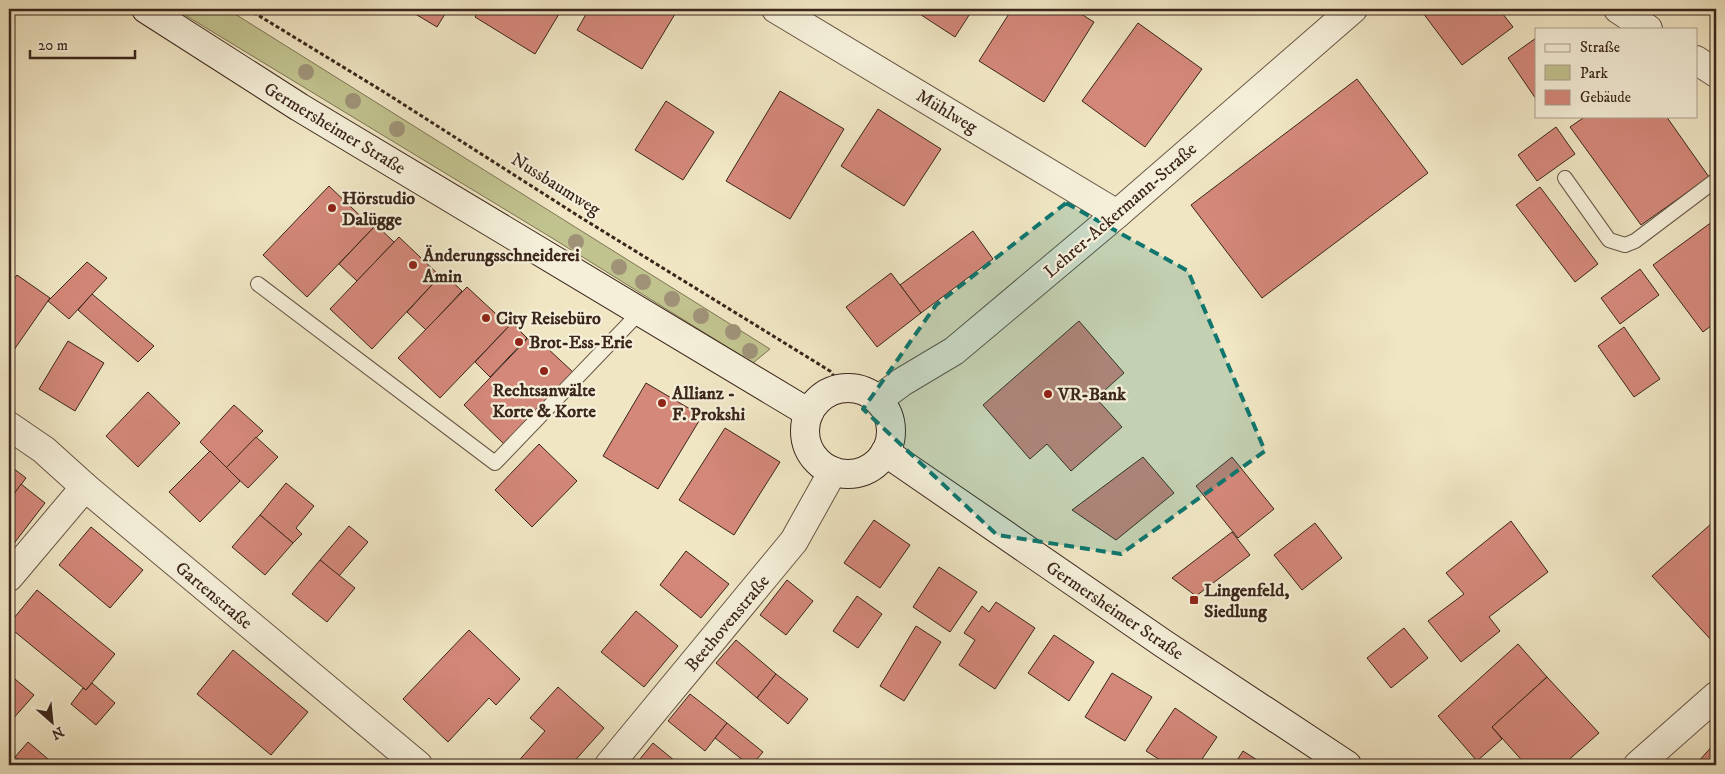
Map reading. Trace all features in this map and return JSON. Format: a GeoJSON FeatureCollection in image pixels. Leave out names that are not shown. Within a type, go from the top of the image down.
{"type":"FeatureCollection","features":[{"type":"Feature","properties":{"kind":"street","name":"Germersheimer Straße"},"geometry":{"type":"LineString","coordinates":[[146,9],[299,107],[809,413]]}},
{"type":"Feature","properties":{"kind":"street","name":"Mühlweg"},"geometry":{"type":"LineString","coordinates":[[776,9],[1117,214]]}},
{"type":"Feature","properties":{"kind":"street","name":"Lehrer-Ackermann-Straße"},"geometry":{"type":"LineString","coordinates":[[878,400],[902,382],[954,351],[1117,214],[1353,9]]}},
{"type":"Feature","properties":{"kind":"street"},"geometry":{"type":"LineString","coordinates":[[1618,9],[1646,28]]}},
{"type":"Feature","properties":{"kind":"street"},"geometry":{"type":"LineString","coordinates":[[1698,61],[1716,73]]}},
{"type":"Feature","properties":{"kind":"street"},"geometry":{"type":"LineString","coordinates":[[843,388],[862,390],[878,400],[887,411],[891,424],[891,439],[878,462],[868,469],[857,473],[845,474],[833,471],[821,464],[812,454],[809,447],[806,427],[809,413],[818,401],[829,392],[843,388]]}},
{"type":"Feature","properties":{"kind":"street","name":"Gartenstraße"},"geometry":{"type":"LineString","coordinates":[[9,426],[44,450],[418,765]]}},
{"type":"Feature","properties":{"kind":"street","name":"Germersheimer Straße"},"geometry":{"type":"LineString","coordinates":[[885,452],[1164,644],[1347,765]]}},
{"type":"Feature","properties":{"kind":"street","name":"Beethovenstraße"},"geometry":{"type":"LineString","coordinates":[[608,765],[794,541],[833,471]]}},
{"type":"Feature","properties":{"kind":"street"},"geometry":{"type":"LineString","coordinates":[[9,576],[85,486]]}},
{"type":"Feature","properties":{"kind":"street"},"geometry":{"type":"LineString","coordinates":[[1638,765],[1716,696]]}},
{"type":"Feature","properties":{"kind":"lane"},"geometry":{"type":"LineString","coordinates":[[1565,178],[1609,240],[1625,244],[1635,241],[1716,180]]}},
{"type":"Feature","properties":{"kind":"lane"},"geometry":{"type":"LineString","coordinates":[[258,284],[495,463],[640,312]]}},
{"type":"Feature","properties":{"kind":"path","name":"Nussbaumweg"},"geometry":{"type":"LineString","coordinates":[[248,9],[830,371],[843,388]]}},
{"type":"Feature","properties":{"kind":"highlighted area"},"geometry":{"type":"Polygon","coordinates":[[[1066,203],[1188,271],[1265,451],[1121,554],[997,535],[863,409],[936,305],[1066,203]]]}},
{"type":"Feature","properties":{"kind":"green space"},"geometry":{"type":"Polygon","coordinates":[[[175,9],[227,9],[770,349],[753,363],[552,238],[175,9]]]}},
{"type":"Feature","properties":{"kind":"building"},"geometry":{"type":"Polygon","coordinates":[[[407,9],[448,9],[437,27],[407,9]]]}},
{"type":"Feature","properties":{"kind":"building"},"geometry":{"type":"Polygon","coordinates":[[[480,9],[562,9],[535,54],[475,17],[480,9]]]}},
{"type":"Feature","properties":{"kind":"building"},"geometry":{"type":"Polygon","coordinates":[[[589,9],[678,9],[642,69],[577,30],[589,9]]]}},
{"type":"Feature","properties":{"kind":"building"},"geometry":{"type":"Polygon","coordinates":[[[912,9],[973,9],[955,37],[912,9]]]}},
{"type":"Feature","properties":{"kind":"building"},"geometry":{"type":"Polygon","coordinates":[[[1012,9],[1073,9],[1094,22],[1044,102],[979,61],[1012,9]]]}},
{"type":"Feature","properties":{"kind":"building"},"geometry":{"type":"Polygon","coordinates":[[[1428,9],[1499,9],[1513,27],[1462,65],[1423,13],[1428,9]]]}},
{"type":"Feature","properties":{"kind":"building"},"geometry":{"type":"Polygon","coordinates":[[[1138,23],[1202,69],[1145,147],[1082,101],[1138,23]]]}},
{"type":"Feature","properties":{"kind":"building"},"geometry":{"type":"Polygon","coordinates":[[[1535,39],[1535,98],[1508,58],[1535,39]]]}},
{"type":"Feature","properties":{"kind":"building"},"geometry":{"type":"Polygon","coordinates":[[[1357,79],[1428,173],[1262,298],[1191,205],[1357,79]]]}},
{"type":"Feature","properties":{"kind":"building"},"geometry":{"type":"Polygon","coordinates":[[[780,91],[844,129],[790,219],[726,181],[780,91]]]}},
{"type":"Feature","properties":{"kind":"building"},"geometry":{"type":"Polygon","coordinates":[[[666,101],[714,132],[683,180],[635,150],[666,101]]]}},
{"type":"Feature","properties":{"kind":"building"},"geometry":{"type":"Polygon","coordinates":[[[878,109],[941,149],[904,206],[841,166],[878,109]]]}},
{"type":"Feature","properties":{"kind":"building"},"geometry":{"type":"Polygon","coordinates":[[[1583,118],[1667,118],[1709,177],[1641,225],[1570,127],[1583,118]]]}},
{"type":"Feature","properties":{"kind":"building"},"geometry":{"type":"Polygon","coordinates":[[[1556,127],[1575,154],[1537,181],[1518,155],[1556,127]]]}},
{"type":"Feature","properties":{"kind":"building"},"geometry":{"type":"Polygon","coordinates":[[[329,186],[373,228],[307,297],[263,255],[329,186]]]}},
{"type":"Feature","properties":{"kind":"building"},"geometry":{"type":"Polygon","coordinates":[[[1540,187],[1598,264],[1575,282],[1516,205],[1540,187]]]}},
{"type":"Feature","properties":{"kind":"building"},"geometry":{"type":"Polygon","coordinates":[[[1716,219],[1716,322],[1703,332],[1653,265],[1716,219]]]}},
{"type":"Feature","properties":{"kind":"building"},"geometry":{"type":"Polygon","coordinates":[[[376,225],[394,242],[357,281],[339,264],[376,225]]]}},
{"type":"Feature","properties":{"kind":"building"},"geometry":{"type":"Polygon","coordinates":[[[973,231],[993,259],[921,313],[900,285],[973,231]]]}},
{"type":"Feature","properties":{"kind":"building"},"geometry":{"type":"Polygon","coordinates":[[[399,237],[440,276],[372,349],[330,309],[399,237]]]}},
{"type":"Feature","properties":{"kind":"building"},"geometry":{"type":"Polygon","coordinates":[[[87,262],[107,278],[69,319],[48,301],[87,262]]]}},
{"type":"Feature","properties":{"kind":"building"},"geometry":{"type":"Polygon","coordinates":[[[1640,269],[1659,295],[1620,324],[1601,298],[1640,269]]]}},
{"type":"Feature","properties":{"kind":"building"},"geometry":{"type":"Polygon","coordinates":[[[443,273],[462,291],[426,330],[407,312],[443,273]]]}},
{"type":"Feature","properties":{"kind":"building"},"geometry":{"type":"Polygon","coordinates":[[[891,273],[921,313],[877,347],[846,307],[891,273]]]}},
{"type":"Feature","properties":{"kind":"building"},"geometry":{"type":"Polygon","coordinates":[[[17,275],[50,298],[9,357],[9,286],[17,275]]]}},
{"type":"Feature","properties":{"kind":"building"},"geometry":{"type":"Polygon","coordinates":[[[467,287],[509,326],[440,398],[398,358],[467,287]]]}},
{"type":"Feature","properties":{"kind":"building"},"geometry":{"type":"Polygon","coordinates":[[[92,294],[154,346],[138,362],[78,310],[92,294]]]}},
{"type":"Feature","properties":{"kind":"building","name":"VR-Bank"},"geometry":{"type":"Polygon","coordinates":[[[1079,321],[1124,373],[1096,398],[1122,427],[1071,471],[1047,444],[1030,459],[983,405],[1079,321]]]}},
{"type":"Feature","properties":{"kind":"building"},"geometry":{"type":"Polygon","coordinates":[[[512,323],[527,338],[490,377],[475,362],[512,323]]]}},
{"type":"Feature","properties":{"kind":"building"},"geometry":{"type":"Polygon","coordinates":[[[1624,327],[1660,379],[1634,397],[1598,346],[1624,327]]]}},
{"type":"Feature","properties":{"kind":"building"},"geometry":{"type":"Polygon","coordinates":[[[532,334],[574,373],[505,445],[464,405],[532,334]]]}},
{"type":"Feature","properties":{"kind":"building"},"geometry":{"type":"Polygon","coordinates":[[[68,341],[104,363],[75,411],[39,389],[68,341]]]}},
{"type":"Feature","properties":{"kind":"building"},"geometry":{"type":"Polygon","coordinates":[[[646,383],[702,416],[658,489],[603,456],[646,383]]]}},
{"type":"Feature","properties":{"kind":"building"},"geometry":{"type":"Polygon","coordinates":[[[148,392],[180,423],[138,467],[106,436],[148,392]]]}},
{"type":"Feature","properties":{"kind":"building"},"geometry":{"type":"Polygon","coordinates":[[[234,405],[263,431],[226,468],[200,442],[234,405]]]}},
{"type":"Feature","properties":{"kind":"building"},"geometry":{"type":"Polygon","coordinates":[[[725,428],[780,462],[734,535],[679,500],[725,428]]]}},
{"type":"Feature","properties":{"kind":"building"},"geometry":{"type":"Polygon","coordinates":[[[256,437],[278,457],[248,488],[226,468],[256,437]]]}},
{"type":"Feature","properties":{"kind":"building"},"geometry":{"type":"Polygon","coordinates":[[[539,444],[577,481],[532,527],[495,490],[539,444]]]}},
{"type":"Feature","properties":{"kind":"building"},"geometry":{"type":"Polygon","coordinates":[[[210,451],[240,481],[200,522],[169,492],[210,451]]]}},
{"type":"Feature","properties":{"kind":"building"},"geometry":{"type":"Polygon","coordinates":[[[1143,457],[1174,493],[1116,540],[1072,510],[1143,457]]]}},
{"type":"Feature","properties":{"kind":"building"},"geometry":{"type":"Polygon","coordinates":[[[1232,457],[1274,509],[1238,538],[1196,486],[1232,457]]]}},
{"type":"Feature","properties":{"kind":"building"},"geometry":{"type":"Polygon","coordinates":[[[9,465],[26,478],[9,501],[9,465]]]}},
{"type":"Feature","properties":{"kind":"building"},"geometry":{"type":"Polygon","coordinates":[[[286,483],[314,506],[296,528],[302,534],[293,543],[260,515],[286,483]]]}},
{"type":"Feature","properties":{"kind":"building"},"geometry":{"type":"Polygon","coordinates":[[[21,484],[45,503],[12,546],[9,544],[9,501],[21,484]]]}},
{"type":"Feature","properties":{"kind":"building"},"geometry":{"type":"Polygon","coordinates":[[[260,515],[293,543],[265,575],[232,547],[260,515]]]}},
{"type":"Feature","properties":{"kind":"building"},"geometry":{"type":"Polygon","coordinates":[[[874,520],[910,545],[880,588],[844,563],[874,520]]]}},
{"type":"Feature","properties":{"kind":"building"},"geometry":{"type":"Polygon","coordinates":[[[1511,521],[1548,572],[1489,617],[1500,631],[1461,662],[1428,621],[1464,594],[1446,573],[1511,521]]]}},
{"type":"Feature","properties":{"kind":"building"},"geometry":{"type":"Polygon","coordinates":[[[1315,523],[1342,558],[1302,590],[1274,555],[1315,523]]]}},
{"type":"Feature","properties":{"kind":"building"},"geometry":{"type":"Polygon","coordinates":[[[1711,524],[1716,530],[1716,639],[1713,642],[1652,576],[1711,524]]]}},
{"type":"Feature","properties":{"kind":"building"},"geometry":{"type":"Polygon","coordinates":[[[349,526],[368,542],[339,576],[320,560],[349,526]]]}},
{"type":"Feature","properties":{"kind":"building"},"geometry":{"type":"Polygon","coordinates":[[[91,527],[143,570],[110,608],[59,565],[91,527]]]}},
{"type":"Feature","properties":{"kind":"building"},"geometry":{"type":"Polygon","coordinates":[[[1232,532],[1250,555],[1196,596],[1172,578],[1232,532]]]}},
{"type":"Feature","properties":{"kind":"building"},"geometry":{"type":"Polygon","coordinates":[[[686,551],[729,584],[701,618],[660,585],[686,551]]]}},
{"type":"Feature","properties":{"kind":"building"},"geometry":{"type":"Polygon","coordinates":[[[320,560],[355,588],[327,622],[292,594],[320,560]]]}},
{"type":"Feature","properties":{"kind":"building"},"geometry":{"type":"Polygon","coordinates":[[[939,567],[977,592],[950,632],[913,607],[939,567]]]}},
{"type":"Feature","properties":{"kind":"building"},"geometry":{"type":"Polygon","coordinates":[[[787,580],[813,601],[786,635],[760,615],[787,580]]]}},
{"type":"Feature","properties":{"kind":"building"},"geometry":{"type":"Polygon","coordinates":[[[37,590],[115,654],[86,690],[9,627],[9,624],[37,590]]]}},
{"type":"Feature","properties":{"kind":"building"},"geometry":{"type":"Polygon","coordinates":[[[857,596],[882,614],[858,648],[833,631],[857,596]]]}},
{"type":"Feature","properties":{"kind":"building"},"geometry":{"type":"Polygon","coordinates":[[[996,602],[1035,628],[995,689],[959,665],[975,640],[964,633],[982,606],[989,612],[996,602]]]}},
{"type":"Feature","properties":{"kind":"building"},"geometry":{"type":"Polygon","coordinates":[[[636,611],[678,646],[644,687],[601,652],[636,611]]]}},
{"type":"Feature","properties":{"kind":"building"},"geometry":{"type":"Polygon","coordinates":[[[916,626],[941,642],[904,701],[880,686],[916,626]]]}},
{"type":"Feature","properties":{"kind":"building"},"geometry":{"type":"Polygon","coordinates":[[[1404,628],[1428,658],[1391,688],[1367,658],[1404,628]]]}},
{"type":"Feature","properties":{"kind":"building"},"geometry":{"type":"Polygon","coordinates":[[[469,630],[520,679],[496,705],[489,698],[448,742],[403,699],[469,630]]]}},
{"type":"Feature","properties":{"kind":"building"},"geometry":{"type":"Polygon","coordinates":[[[1054,635],[1094,662],[1069,701],[1028,673],[1054,635]]]}},
{"type":"Feature","properties":{"kind":"building"},"geometry":{"type":"Polygon","coordinates":[[[736,640],[776,674],[757,698],[716,663],[736,640]]]}},
{"type":"Feature","properties":{"kind":"building"},"geometry":{"type":"Polygon","coordinates":[[[1518,644],[1547,677],[1492,727],[1502,739],[1477,761],[1438,716],[1518,644]]]}},
{"type":"Feature","properties":{"kind":"building"},"geometry":{"type":"Polygon","coordinates":[[[233,650],[308,712],[271,755],[197,694],[233,650]]]}},
{"type":"Feature","properties":{"kind":"building"},"geometry":{"type":"Polygon","coordinates":[[[1112,673],[1152,697],[1125,741],[1085,717],[1112,673]]]}},
{"type":"Feature","properties":{"kind":"building"},"geometry":{"type":"Polygon","coordinates":[[[9,674],[34,695],[11,721],[9,720],[9,674]]]}},
{"type":"Feature","properties":{"kind":"building"},"geometry":{"type":"Polygon","coordinates":[[[776,674],[808,699],[788,724],[757,698],[776,674]]]}},
{"type":"Feature","properties":{"kind":"building"},"geometry":{"type":"Polygon","coordinates":[[[1547,677],[1599,733],[1563,765],[1526,765],[1492,727],[1547,677]]]}},
{"type":"Feature","properties":{"kind":"building"},"geometry":{"type":"Polygon","coordinates":[[[92,683],[115,703],[96,725],[71,704],[83,688],[86,690],[92,683]]]}},
{"type":"Feature","properties":{"kind":"building"},"geometry":{"type":"Polygon","coordinates":[[[558,687],[604,728],[571,765],[515,765],[545,731],[530,718],[558,687]]]}},
{"type":"Feature","properties":{"kind":"building"},"geometry":{"type":"Polygon","coordinates":[[[690,694],[727,723],[705,751],[668,721],[690,694]]]}},
{"type":"Feature","properties":{"kind":"building"},"geometry":{"type":"Polygon","coordinates":[[[1175,708],[1217,737],[1198,765],[1168,765],[1146,751],[1175,708]]]}},
{"type":"Feature","properties":{"kind":"building"},"geometry":{"type":"Polygon","coordinates":[[[727,723],[763,752],[752,765],[749,765],[715,738],[727,723]]]}},
{"type":"Feature","properties":{"kind":"building"},"geometry":{"type":"Polygon","coordinates":[[[28,742],[55,765],[26,765],[15,757],[28,742]]]}},
{"type":"Feature","properties":{"kind":"building"},"geometry":{"type":"Polygon","coordinates":[[[1716,742],[1716,765],[1697,765],[1696,764],[1716,742]]]}},
{"type":"Feature","properties":{"kind":"building"},"geometry":{"type":"Polygon","coordinates":[[[653,743],[680,765],[635,765],[653,743]]]}},
{"type":"Feature","properties":{"kind":"building"},"geometry":{"type":"Polygon","coordinates":[[[1243,751],[1265,765],[1234,765],[1243,751]]]}},
{"type":"Feature","properties":{"kind":"place","name":"Hörstudio Dalügge"},"geometry":{"type":"Point","coordinates":[332,208]}},
{"type":"Feature","properties":{"kind":"place","name":"Änderungsschneiderei Amin"},"geometry":{"type":"Point","coordinates":[413,265]}},
{"type":"Feature","properties":{"kind":"place","name":"City Reisebüro"},"geometry":{"type":"Point","coordinates":[486,318]}},
{"type":"Feature","properties":{"kind":"place","name":"Brot-Ess-Erie"},"geometry":{"type":"Point","coordinates":[519,342]}},
{"type":"Feature","properties":{"kind":"place","name":"Rechtsanwälte Korte & Korte"},"geometry":{"type":"Point","coordinates":[544,371]}},
{"type":"Feature","properties":{"kind":"place","name":"VR-Bank"},"geometry":{"type":"Point","coordinates":[1048,394]}},
{"type":"Feature","properties":{"kind":"place","name":"Allianz - F. Prokshi"},"geometry":{"type":"Point","coordinates":[662,403]}},
{"type":"Feature","properties":{"kind":"place","name":"Lingenfeld, Siedlung"},"geometry":{"type":"Point","coordinates":[1194,600]}}]}
